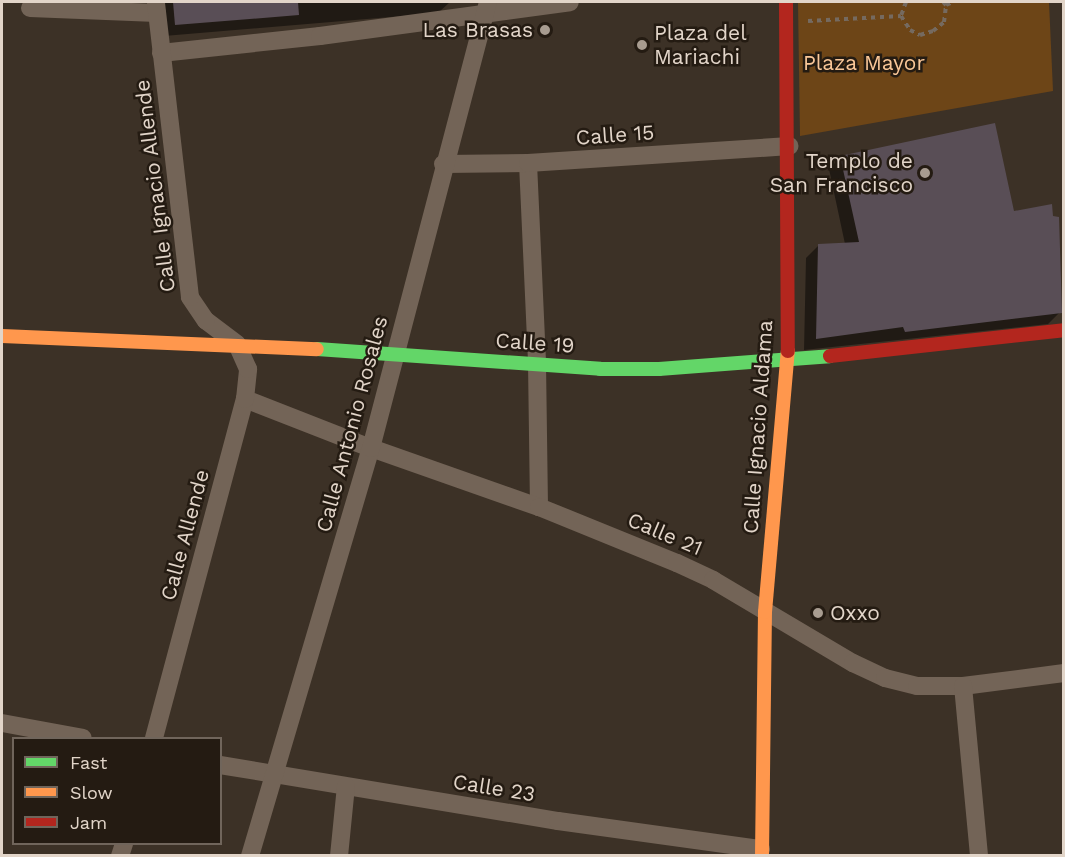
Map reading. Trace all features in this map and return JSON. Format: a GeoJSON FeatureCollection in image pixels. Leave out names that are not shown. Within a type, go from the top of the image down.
{"type":"FeatureCollection","features":[{"type":"Feature","properties":{"kind":"street"},"geometry":{"type":"LineString","coordinates":[[161,53],[486,8],[570,2]]}},
{"type":"Feature","properties":{"kind":"street","name":"Calle Ignacio Aldama"},"geometry":{"type":"LineString","coordinates":[[762,852],[765,612],[788,361],[789,146],[786,2]]}},
{"type":"Feature","properties":{"kind":"street"},"geometry":{"type":"LineString","coordinates":[[30,8],[156,7]]}},
{"type":"Feature","properties":{"kind":"street","name":"Calle Ignacio Allende"},"geometry":{"type":"LineString","coordinates":[[156,7],[190,297],[206,321],[237,345]]}},
{"type":"Feature","properties":{"kind":"street","name":"Calle Antonio Rosales"},"geometry":{"type":"LineString","coordinates":[[250,855],[272,774],[371,448],[443,164],[486,8]]}},
{"type":"Feature","properties":{"kind":"street","name":"Calle 15"},"geometry":{"type":"LineString","coordinates":[[443,164],[528,164],[789,146]]}},
{"type":"Feature","properties":{"kind":"street"},"geometry":{"type":"LineString","coordinates":[[528,164],[537,363],[539,507]]}},
{"type":"Feature","properties":{"kind":"street","name":"Calle 19"},"geometry":{"type":"LineString","coordinates":[[2,336],[237,345],[537,363],[600,369],[658,369],[788,361],[1064,330]]}},
{"type":"Feature","properties":{"kind":"street","name":"Calle Allende"},"geometry":{"type":"LineString","coordinates":[[154,737],[245,399],[248,369],[237,345]]}},
{"type":"Feature","properties":{"kind":"street","name":"Calle 21"},"geometry":{"type":"LineString","coordinates":[[245,399],[371,448],[539,507],[677,563],[713,580],[853,663],[885,678],[917,686],[963,686],[1064,673]]}},
{"type":"Feature","properties":{"kind":"street"},"geometry":{"type":"LineString","coordinates":[[963,686],[979,855]]}},
{"type":"Feature","properties":{"kind":"street"},"geometry":{"type":"LineString","coordinates":[[2,723],[78,737]]}},
{"type":"Feature","properties":{"kind":"street","name":"Calle 23"},"geometry":{"type":"LineString","coordinates":[[222,765],[762,852]]}},
{"type":"Feature","properties":{"kind":"street"},"geometry":{"type":"LineString","coordinates":[[339,855],[346,786]]}},
{"type":"Feature","properties":{"kind":"path"},"geometry":{"type":"LineString","coordinates":[[906,2],[902,15],[910,30],[920,35],[933,31],[944,22],[944,3],[953,2]]}},
{"type":"Feature","properties":{"kind":"path"},"geometry":{"type":"LineString","coordinates":[[787,22],[902,15]]}},
{"type":"Feature","properties":{"kind":"green space","name":"Plaza Mayor"},"geometry":{"type":"Polygon","coordinates":[[[798,2],[1049,2],[1053,91],[800,136],[798,2]]]}},
{"type":"Feature","properties":{"kind":"building"},"geometry":{"type":"Polygon","coordinates":[[[173,2],[298,2],[299,15],[175,25],[173,2]]]}},
{"type":"Feature","properties":{"kind":"building"},"geometry":{"type":"Polygon","coordinates":[[[995,123],[1014,211],[1052,204],[1053,216],[1059,217],[1062,313],[905,332],[903,327],[816,339],[818,244],[859,242],[840,156],[995,123]]]}},
{"type":"Feature","properties":{"kind":"traffic: fast"},"geometry":{"type":"LineString","coordinates":[[317,349],[600,369],[659,369],[830,356]]}},
{"type":"Feature","properties":{"kind":"traffic: slow"},"geometry":{"type":"LineString","coordinates":[[2,336],[317,349]]}},
{"type":"Feature","properties":{"kind":"traffic: slow"},"geometry":{"type":"LineString","coordinates":[[762,856],[765,612],[788,351]]}},
{"type":"Feature","properties":{"kind":"traffic: jam"},"geometry":{"type":"LineString","coordinates":[[786,2],[788,351]]}},
{"type":"Feature","properties":{"kind":"traffic: jam"},"geometry":{"type":"LineString","coordinates":[[830,356],[1064,330]]}},
{"type":"Feature","properties":{"kind":"place","name":"Las Brasas"},"geometry":{"type":"Point","coordinates":[545,30]}},
{"type":"Feature","properties":{"kind":"place","name":"Plaza del Mariachi"},"geometry":{"type":"Point","coordinates":[642,45]}},
{"type":"Feature","properties":{"kind":"place","name":"Templo de San Francisco"},"geometry":{"type":"Point","coordinates":[925,173]}},
{"type":"Feature","properties":{"kind":"place","name":"Oxxo"},"geometry":{"type":"Point","coordinates":[818,613]}}]}
